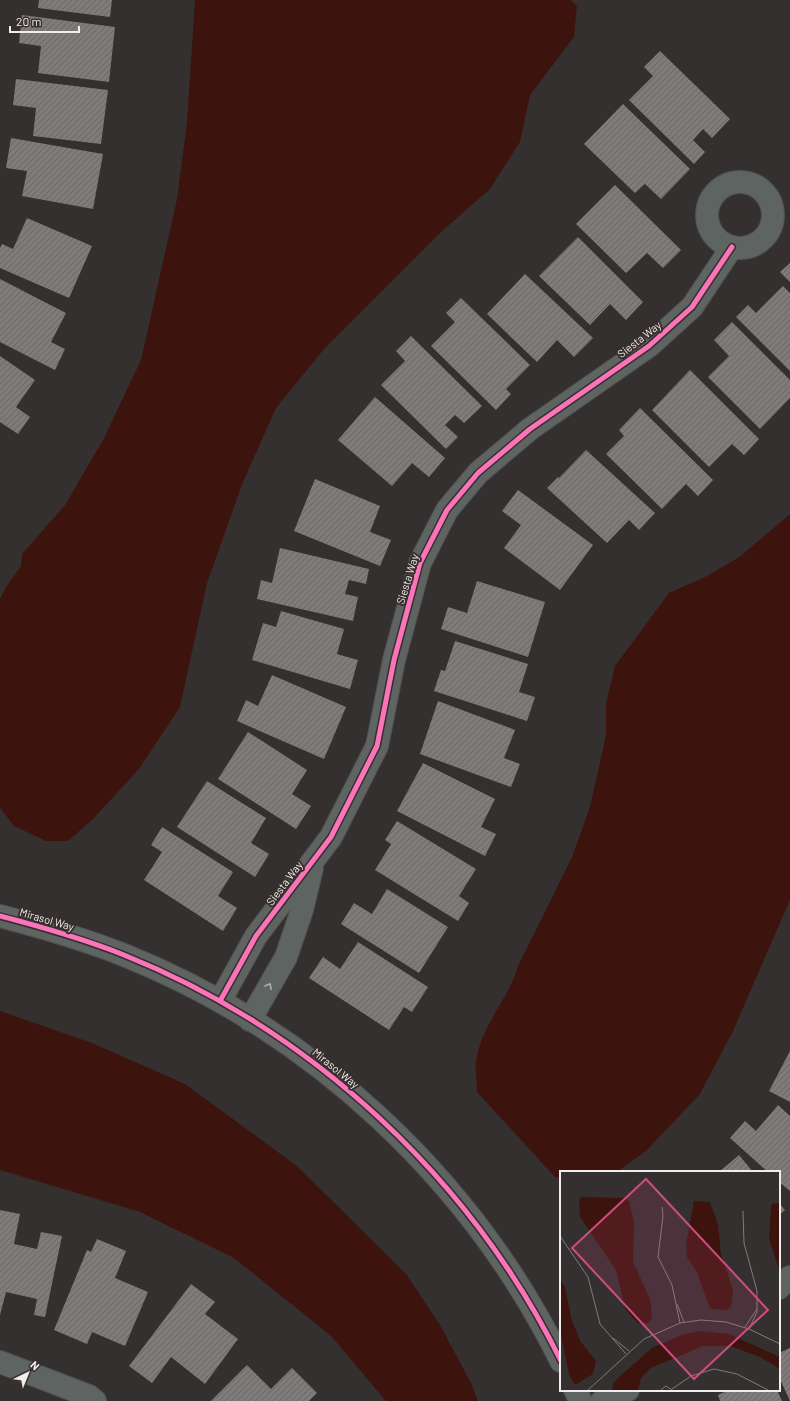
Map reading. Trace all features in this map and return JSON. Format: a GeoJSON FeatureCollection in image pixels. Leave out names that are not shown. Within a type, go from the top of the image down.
{"type":"FeatureCollection","features":[{"type":"Feature","properties":{"kind":"street","name":"Siesta Way"},"geometry":{"type":"LineString","coordinates":[[220,1001],[256,936],[331,837],[376,746],[394,660],[420,563],[448,510],[478,473],[524,434],[649,346],[692,307],[732,247]]}},
{"type":"Feature","properties":{"kind":"street","name":"Siesta Way"},"geometry":{"type":"LineString","coordinates":[[250,1020],[286,957],[302,910],[313,861]]}},
{"type":"Feature","properties":{"kind":"street","name":"Mirasol Way"},"geometry":{"type":"LineString","coordinates":[[0,916],[56,931],[124,955],[220,1001],[303,1054],[355,1095],[413,1150],[452,1194],[488,1240],[521,1288],[560,1359]]}},
{"type":"Feature","properties":{"kind":"street"},"geometry":{"type":"LineString","coordinates":[[780,1287],[790,1277]]}},
{"type":"Feature","properties":{"kind":"street"},"geometry":{"type":"LineString","coordinates":[[0,1362],[89,1396],[95,1401]]}},
{"type":"Feature","properties":{"kind":"street"},"geometry":{"type":"LineString","coordinates":[[576,1391],[581,1401]]}},
{"type":"Feature","properties":{"kind":"street"},"geometry":{"type":"LineString","coordinates":[[602,1401],[626,1391]]}},
{"type":"Feature","properties":{"kind":"shaded area"},"geometry":{"type":"Polygon","coordinates":[[[195,0],[571,0],[577,6],[574,37],[530,95],[520,142],[490,189],[441,232],[324,349],[276,408],[243,482],[207,583],[180,707],[139,769],[93,819],[68,841],[46,841],[14,826],[0,808],[0,599],[6,587],[21,566],[22,554],[65,505],[103,440],[141,360],[177,199],[187,122],[195,0]]]}},
{"type":"Feature","properties":{"kind":"shaded area"},"geometry":{"type":"Polygon","coordinates":[[[790,514],[790,900],[733,1031],[700,1094],[646,1151],[618,1171],[560,1171],[560,1178],[555,1177],[477,1092],[476,1061],[479,1048],[483,1036],[514,978],[518,966],[572,857],[590,807],[606,735],[606,703],[615,666],[669,593],[707,576],[741,556],[790,514]]]}},
{"type":"Feature","properties":{"kind":"shaded area"},"geometry":{"type":"Polygon","coordinates":[[[0,1011],[92,1043],[185,1084],[297,1166],[407,1275],[440,1325],[471,1383],[478,1401],[386,1401],[331,1336],[234,1258],[140,1212],[0,1170],[0,1011]]]}},
{"type":"Feature","properties":{"kind":"building"},"geometry":{"type":"Polygon","coordinates":[[[39,0],[112,0],[110,17],[38,8],[39,0]]]}},
{"type":"Feature","properties":{"kind":"building"},"geometry":{"type":"Polygon","coordinates":[[[22,15],[115,27],[109,82],[38,73],[41,46],[19,43],[22,15]]]}},
{"type":"Feature","properties":{"kind":"building"},"geometry":{"type":"Polygon","coordinates":[[[660,51],[730,119],[712,138],[703,129],[693,140],[705,152],[694,164],[629,100],[653,76],[644,67],[660,51]]]}},
{"type":"Feature","properties":{"kind":"building"},"geometry":{"type":"Polygon","coordinates":[[[16,79],[108,90],[101,144],[33,136],[36,108],[13,105],[16,79]]]}},
{"type":"Feature","properties":{"kind":"building"},"geometry":{"type":"Polygon","coordinates":[[[623,104],[690,169],[661,199],[645,184],[635,193],[584,144],[623,104]]]}},
{"type":"Feature","properties":{"kind":"building"},"geometry":{"type":"Polygon","coordinates":[[[11,138],[103,154],[93,209],[22,196],[27,171],[6,168],[11,138]]]}},
{"type":"Feature","properties":{"kind":"building"},"geometry":{"type":"Polygon","coordinates":[[[615,185],[681,250],[663,268],[647,253],[626,273],[576,224],[615,185]]]}},
{"type":"Feature","properties":{"kind":"building"},"geometry":{"type":"Polygon","coordinates":[[[27,218],[92,246],[69,298],[0,268],[0,248],[2,244],[13,249],[27,218]]]}},
{"type":"Feature","properties":{"kind":"building"},"geometry":{"type":"Polygon","coordinates":[[[578,237],[643,302],[626,320],[610,304],[590,325],[539,276],[578,237]]]}},
{"type":"Feature","properties":{"kind":"building"},"geometry":{"type":"Polygon","coordinates":[[[790,263],[790,282],[780,272],[790,263]]]}},
{"type":"Feature","properties":{"kind":"building"},"geometry":{"type":"Polygon","coordinates":[[[525,274],[593,338],[574,357],[557,340],[537,362],[487,314],[525,274]]]}},
{"type":"Feature","properties":{"kind":"building"},"geometry":{"type":"Polygon","coordinates":[[[0,279],[66,313],[51,342],[65,349],[55,370],[0,342],[0,279]]]}},
{"type":"Feature","properties":{"kind":"building"},"geometry":{"type":"Polygon","coordinates":[[[783,286],[790,293],[790,371],[736,317],[748,305],[756,313],[783,286]]]}},
{"type":"Feature","properties":{"kind":"building"},"geometry":{"type":"Polygon","coordinates":[[[461,298],[530,365],[506,389],[511,394],[496,410],[431,346],[455,322],[446,313],[461,298]]]}},
{"type":"Feature","properties":{"kind":"building"},"geometry":{"type":"Polygon","coordinates":[[[732,322],[790,380],[790,398],[760,429],[708,377],[729,356],[714,340],[732,322]]]}},
{"type":"Feature","properties":{"kind":"building"},"geometry":{"type":"Polygon","coordinates":[[[411,336],[482,406],[464,423],[455,415],[445,425],[458,437],[446,449],[381,385],[405,361],[396,351],[411,336]]]}},
{"type":"Feature","properties":{"kind":"building"},"geometry":{"type":"Polygon","coordinates":[[[0,356],[35,380],[16,407],[30,417],[18,434],[0,422],[0,356]]]}},
{"type":"Feature","properties":{"kind":"building"},"geometry":{"type":"Polygon","coordinates":[[[690,370],[759,439],[744,455],[732,444],[709,467],[652,410],[690,370]]]}},
{"type":"Feature","properties":{"kind":"building"},"geometry":{"type":"Polygon","coordinates":[[[375,397],[445,458],[429,477],[412,463],[392,486],[338,440],[375,397]]]}},
{"type":"Feature","properties":{"kind":"building"},"geometry":{"type":"Polygon","coordinates":[[[640,408],[713,480],[698,496],[686,484],[662,509],[606,454],[624,436],[619,430],[640,408]]]}},
{"type":"Feature","properties":{"kind":"building"},"geometry":{"type":"Polygon","coordinates":[[[586,450],[655,513],[639,530],[629,520],[607,543],[547,488],[558,477],[559,478],[586,450]]]}},
{"type":"Feature","properties":{"kind":"building"},"geometry":{"type":"Polygon","coordinates":[[[315,479],[380,506],[370,532],[391,540],[380,566],[294,531],[315,479]]]}},
{"type":"Feature","properties":{"kind":"building"},"geometry":{"type":"Polygon","coordinates":[[[518,490],[593,545],[560,590],[504,548],[521,525],[502,511],[518,490]]]}},
{"type":"Feature","properties":{"kind":"building"},"geometry":{"type":"Polygon","coordinates":[[[280,548],[369,569],[366,584],[349,580],[345,594],[358,597],[353,621],[257,599],[261,580],[272,583],[280,548]]]}},
{"type":"Feature","properties":{"kind":"building"},"geometry":{"type":"Polygon","coordinates":[[[477,581],[545,602],[528,657],[441,629],[448,607],[467,613],[477,581]]]}},
{"type":"Feature","properties":{"kind":"building"},"geometry":{"type":"Polygon","coordinates":[[[281,611],[344,629],[337,654],[358,660],[350,689],[252,660],[263,623],[276,627],[281,611]]]}},
{"type":"Feature","properties":{"kind":"building"},"geometry":{"type":"Polygon","coordinates":[[[455,641],[528,664],[519,692],[535,697],[527,721],[434,691],[441,670],[445,671],[455,641]]]}},
{"type":"Feature","properties":{"kind":"building"},"geometry":{"type":"Polygon","coordinates":[[[272,675],[346,707],[324,759],[237,721],[246,700],[258,706],[272,675]]]}},
{"type":"Feature","properties":{"kind":"building"},"geometry":{"type":"Polygon","coordinates":[[[438,701],[515,730],[504,758],[520,764],[511,787],[420,754],[438,701]]]}},
{"type":"Feature","properties":{"kind":"building"},"geometry":{"type":"Polygon","coordinates":[[[248,732],[307,770],[292,794],[311,806],[296,829],[218,779],[248,732]]]}},
{"type":"Feature","properties":{"kind":"building"},"geometry":{"type":"Polygon","coordinates":[[[423,763],[495,799],[481,827],[496,834],[485,856],[397,811],[423,763]]]}},
{"type":"Feature","properties":{"kind":"building"},"geometry":{"type":"Polygon","coordinates":[[[207,781],[266,818],[251,843],[269,854],[255,877],[177,827],[207,781]]]}},
{"type":"Feature","properties":{"kind":"building"},"geometry":{"type":"Polygon","coordinates":[[[397,821],[476,869],[459,896],[469,903],[458,921],[375,870],[391,844],[385,840],[397,821]]]}},
{"type":"Feature","properties":{"kind":"building"},"geometry":{"type":"Polygon","coordinates":[[[162,827],[233,872],[218,896],[237,908],[223,931],[144,880],[162,852],[151,845],[162,827]]]}},
{"type":"Feature","properties":{"kind":"building"},"geometry":{"type":"Polygon","coordinates":[[[387,889],[448,927],[419,973],[341,924],[354,903],[372,914],[387,889]]]}},
{"type":"Feature","properties":{"kind":"building"},"geometry":{"type":"Polygon","coordinates":[[[358,942],[428,987],[412,1012],[404,1007],[389,1030],[309,978],[323,957],[340,969],[358,942]]]}},
{"type":"Feature","properties":{"kind":"building"},"geometry":{"type":"Polygon","coordinates":[[[790,1051],[790,1102],[769,1091],[790,1051]]]}},
{"type":"Feature","properties":{"kind":"building"},"geometry":{"type":"Polygon","coordinates":[[[778,1105],[790,1116],[790,1191],[780,1183],[780,1171],[767,1171],[730,1138],[745,1121],[756,1131],[778,1105]]]}},
{"type":"Feature","properties":{"kind":"building"},"geometry":{"type":"Polygon","coordinates":[[[739,1155],[752,1171],[720,1171],[739,1155]]]}},
{"type":"Feature","properties":{"kind":"building"},"geometry":{"type":"Polygon","coordinates":[[[780,1204],[785,1210],[780,1214],[780,1204]]]}},
{"type":"Feature","properties":{"kind":"building"},"geometry":{"type":"Polygon","coordinates":[[[0,1210],[20,1214],[14,1244],[37,1249],[41,1232],[62,1236],[45,1317],[34,1315],[37,1299],[6,1292],[0,1315],[0,1210]]]}},
{"type":"Feature","properties":{"kind":"building"},"geometry":{"type":"Polygon","coordinates":[[[97,1239],[126,1251],[115,1278],[148,1292],[125,1346],[92,1332],[87,1344],[54,1330],[87,1250],[91,1252],[97,1239]]]}},
{"type":"Feature","properties":{"kind":"building"},"geometry":{"type":"Polygon","coordinates":[[[191,1284],[215,1302],[205,1314],[238,1339],[205,1384],[171,1357],[152,1383],[129,1366],[191,1284]]]}},
{"type":"Feature","properties":{"kind":"building"},"geometry":{"type":"Polygon","coordinates":[[[790,1348],[790,1401],[780,1379],[780,1353],[790,1348]]]}},
{"type":"Feature","properties":{"kind":"building"},"geometry":{"type":"Polygon","coordinates":[[[247,1365],[271,1389],[292,1368],[317,1393],[309,1401],[211,1401],[247,1365]]]}},
{"type":"Feature","properties":{"kind":"building"},"geometry":{"type":"Polygon","coordinates":[[[727,1391],[777,1391],[782,1401],[720,1401],[718,1395],[727,1391]]]}},
{"type":"Feature","properties":{"kind":"cycle path"},"geometry":{"type":"LineString","coordinates":[[220,1001],[256,936],[331,837],[377,746],[394,660],[420,563],[447,510],[478,473],[530,429],[649,346],[692,307],[732,247]]}},
{"type":"Feature","properties":{"kind":"cycle path"},"geometry":{"type":"LineString","coordinates":[[0,916],[31,924],[109,949],[193,987],[259,1025],[322,1069],[380,1118],[433,1173],[481,1231],[524,1294],[560,1359]]}}]}
